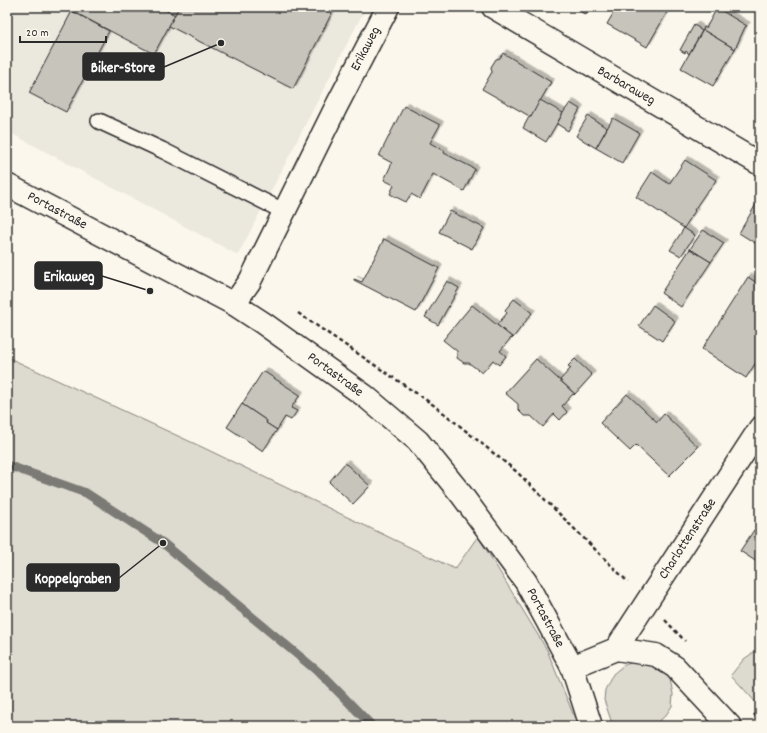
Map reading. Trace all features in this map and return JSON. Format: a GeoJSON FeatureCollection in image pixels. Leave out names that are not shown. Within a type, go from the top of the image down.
{"type":"FeatureCollection","features":[{"type":"Feature","properties":{"kind":"street","name":"Erikaweg"},"geometry":{"type":"LineString","coordinates":[[234,304],[250,281],[336,107],[388,7]]}},
{"type":"Feature","properties":{"kind":"street","name":"Barbaraweg"},"geometry":{"type":"LineString","coordinates":[[493,7],[760,164]]}},
{"type":"Feature","properties":{"kind":"street","name":"Portastraße"},"geometry":{"type":"LineString","coordinates":[[7,185],[234,304],[263,322],[365,396],[418,441],[461,494],[526,582],[572,667],[591,726]]}},
{"type":"Feature","properties":{"kind":"street","name":"Charlottenstraße"},"geometry":{"type":"LineString","coordinates":[[616,649],[760,428]]}},
{"type":"Feature","properties":{"kind":"street"},"geometry":{"type":"LineString","coordinates":[[572,667],[616,649],[656,655],[675,667],[730,726]]}},
{"type":"Feature","properties":{"kind":"lane"},"geometry":{"type":"LineString","coordinates":[[99,121],[168,153],[284,212]]}},
{"type":"Feature","properties":{"kind":"path"},"geometry":{"type":"LineString","coordinates":[[296,312],[435,406],[516,472],[648,602],[686,642]]}},
{"type":"Feature","properties":{"kind":"shaded area"},"geometry":{"type":"Polygon","coordinates":[[[14,7],[366,7],[238,255],[7,131],[7,23],[14,7]]]}},
{"type":"Feature","properties":{"kind":"shaded area"},"geometry":{"type":"Polygon","coordinates":[[[7,357],[204,448],[455,569],[478,536],[547,650],[578,726],[7,726],[7,357]]]}},
{"type":"Feature","properties":{"kind":"shaded area"},"geometry":{"type":"Polygon","coordinates":[[[760,648],[760,707],[731,675],[744,659],[760,648]]]}},
{"type":"Feature","properties":{"kind":"shaded area"},"geometry":{"type":"Polygon","coordinates":[[[638,661],[658,666],[670,679],[673,694],[672,706],[666,715],[654,726],[613,726],[604,700],[605,690],[613,674],[624,665],[638,661]]]}},
{"type":"Feature","properties":{"kind":"building"},"geometry":{"type":"Polygon","coordinates":[[[74,7],[160,7],[175,15],[154,54],[72,11],[74,7]]]}},
{"type":"Feature","properties":{"kind":"building"},"geometry":{"type":"Polygon","coordinates":[[[179,7],[335,7],[293,89],[169,26],[179,7]]]}},
{"type":"Feature","properties":{"kind":"building"},"geometry":{"type":"Polygon","coordinates":[[[573,7],[590,7],[586,15],[573,7]]]}},
{"type":"Feature","properties":{"kind":"building"},"geometry":{"type":"Polygon","coordinates":[[[617,7],[665,7],[669,9],[647,47],[607,24],[617,7]]]}},
{"type":"Feature","properties":{"kind":"building"},"geometry":{"type":"Polygon","coordinates":[[[717,8],[747,26],[745,27],[735,49],[703,30],[704,27],[706,28],[717,8]]]}},
{"type":"Feature","properties":{"kind":"building"},"geometry":{"type":"Polygon","coordinates":[[[72,11],[109,31],[66,112],[29,93],[72,11]]]}},
{"type":"Feature","properties":{"kind":"building"},"geometry":{"type":"Polygon","coordinates":[[[694,25],[702,31],[689,54],[686,51],[685,53],[680,50],[694,25]]]}},
{"type":"Feature","properties":{"kind":"building"},"geometry":{"type":"Polygon","coordinates":[[[703,30],[735,49],[713,86],[681,68],[703,30]]]}},
{"type":"Feature","properties":{"kind":"building"},"geometry":{"type":"Polygon","coordinates":[[[503,53],[551,82],[531,117],[482,89],[492,72],[491,67],[496,59],[500,58],[503,53]]]}},
{"type":"Feature","properties":{"kind":"building"},"geometry":{"type":"Polygon","coordinates":[[[540,100],[563,113],[546,142],[523,128],[540,100]]]}},
{"type":"Feature","properties":{"kind":"building"},"geometry":{"type":"Polygon","coordinates":[[[570,103],[580,109],[568,131],[557,124],[570,103]]]}},
{"type":"Feature","properties":{"kind":"building"},"geometry":{"type":"Polygon","coordinates":[[[404,106],[440,125],[430,143],[445,151],[444,153],[475,169],[464,191],[433,174],[420,199],[411,194],[406,202],[390,194],[394,185],[384,180],[392,163],[379,156],[404,106]]]}},
{"type":"Feature","properties":{"kind":"building"},"geometry":{"type":"Polygon","coordinates":[[[588,116],[607,128],[596,148],[576,136],[588,116]]]}},
{"type":"Feature","properties":{"kind":"building"},"geometry":{"type":"Polygon","coordinates":[[[613,118],[639,133],[622,163],[596,148],[613,118]]]}},
{"type":"Feature","properties":{"kind":"building"},"geometry":{"type":"Polygon","coordinates":[[[685,160],[716,180],[694,210],[695,211],[684,228],[636,197],[652,172],[669,184],[685,160]]]}},
{"type":"Feature","properties":{"kind":"building"},"geometry":{"type":"Polygon","coordinates":[[[758,201],[760,203],[760,246],[739,233],[758,201]]]}},
{"type":"Feature","properties":{"kind":"building"},"geometry":{"type":"Polygon","coordinates":[[[450,211],[484,228],[472,249],[439,232],[450,211]]]}},
{"type":"Feature","properties":{"kind":"building"},"geometry":{"type":"Polygon","coordinates":[[[684,228],[695,235],[681,256],[670,250],[684,228]]]}},
{"type":"Feature","properties":{"kind":"building"},"geometry":{"type":"Polygon","coordinates":[[[703,230],[724,243],[711,262],[690,249],[703,230]]]}},
{"type":"Feature","properties":{"kind":"building"},"geometry":{"type":"Polygon","coordinates":[[[384,239],[439,268],[416,312],[354,280],[362,282],[384,239]]]}},
{"type":"Feature","properties":{"kind":"building"},"geometry":{"type":"Polygon","coordinates":[[[690,249],[711,262],[681,307],[661,293],[690,249]]]}},
{"type":"Feature","properties":{"kind":"building"},"geometry":{"type":"Polygon","coordinates":[[[748,277],[760,285],[760,356],[746,378],[702,349],[748,277]]]}},
{"type":"Feature","properties":{"kind":"building"},"geometry":{"type":"Polygon","coordinates":[[[447,281],[459,288],[438,325],[425,317],[447,281]]]}},
{"type":"Feature","properties":{"kind":"building"},"geometry":{"type":"Polygon","coordinates":[[[514,299],[532,313],[513,338],[497,325],[507,313],[505,310],[514,299]]]}},
{"type":"Feature","properties":{"kind":"building"},"geometry":{"type":"Polygon","coordinates":[[[472,305],[513,338],[511,338],[500,351],[506,356],[499,365],[493,360],[482,373],[469,363],[464,363],[457,358],[457,351],[443,340],[472,305]]]}},
{"type":"Feature","properties":{"kind":"building"},"geometry":{"type":"Polygon","coordinates":[[[653,305],[675,321],[662,341],[639,326],[653,305]]]}},
{"type":"Feature","properties":{"kind":"building"},"geometry":{"type":"Polygon","coordinates":[[[536,359],[575,394],[573,394],[562,406],[567,412],[560,420],[554,414],[543,427],[531,416],[524,416],[518,410],[518,404],[505,393],[536,359]]]}},
{"type":"Feature","properties":{"kind":"building"},"geometry":{"type":"Polygon","coordinates":[[[575,359],[592,375],[575,394],[560,380],[571,368],[568,366],[575,359]]]}},
{"type":"Feature","properties":{"kind":"building"},"geometry":{"type":"Polygon","coordinates":[[[263,371],[300,395],[291,408],[297,411],[291,420],[285,417],[277,430],[266,423],[267,421],[242,404],[263,371]]]}},
{"type":"Feature","properties":{"kind":"building"},"geometry":{"type":"Polygon","coordinates":[[[627,394],[657,422],[664,414],[698,447],[669,476],[636,445],[630,451],[600,423],[627,394]]]}},
{"type":"Feature","properties":{"kind":"building"},"geometry":{"type":"Polygon","coordinates":[[[242,404],[267,421],[266,423],[277,430],[263,451],[227,427],[242,404]]]}},
{"type":"Feature","properties":{"kind":"building"},"geometry":{"type":"Polygon","coordinates":[[[345,463],[370,486],[353,504],[329,482],[345,463]]]}},
{"type":"Feature","properties":{"kind":"building"},"geometry":{"type":"Polygon","coordinates":[[[754,530],[760,534],[760,564],[740,551],[754,530]]]}},
{"type":"Feature","properties":{"kind":"waterway"},"geometry":{"type":"LineString","coordinates":[[7,465],[86,493],[163,543],[322,675],[372,726]]}},
{"type":"Feature","properties":{"kind":"place","name":"Biker-Store"},"geometry":{"type":"Point","coordinates":[221,43]}},
{"type":"Feature","properties":{"kind":"place","name":"Erikaweg"},"geometry":{"type":"Point","coordinates":[150,291]}},
{"type":"Feature","properties":{"kind":"place","name":"Koppelgraben"},"geometry":{"type":"Point","coordinates":[163,543]}}]}
